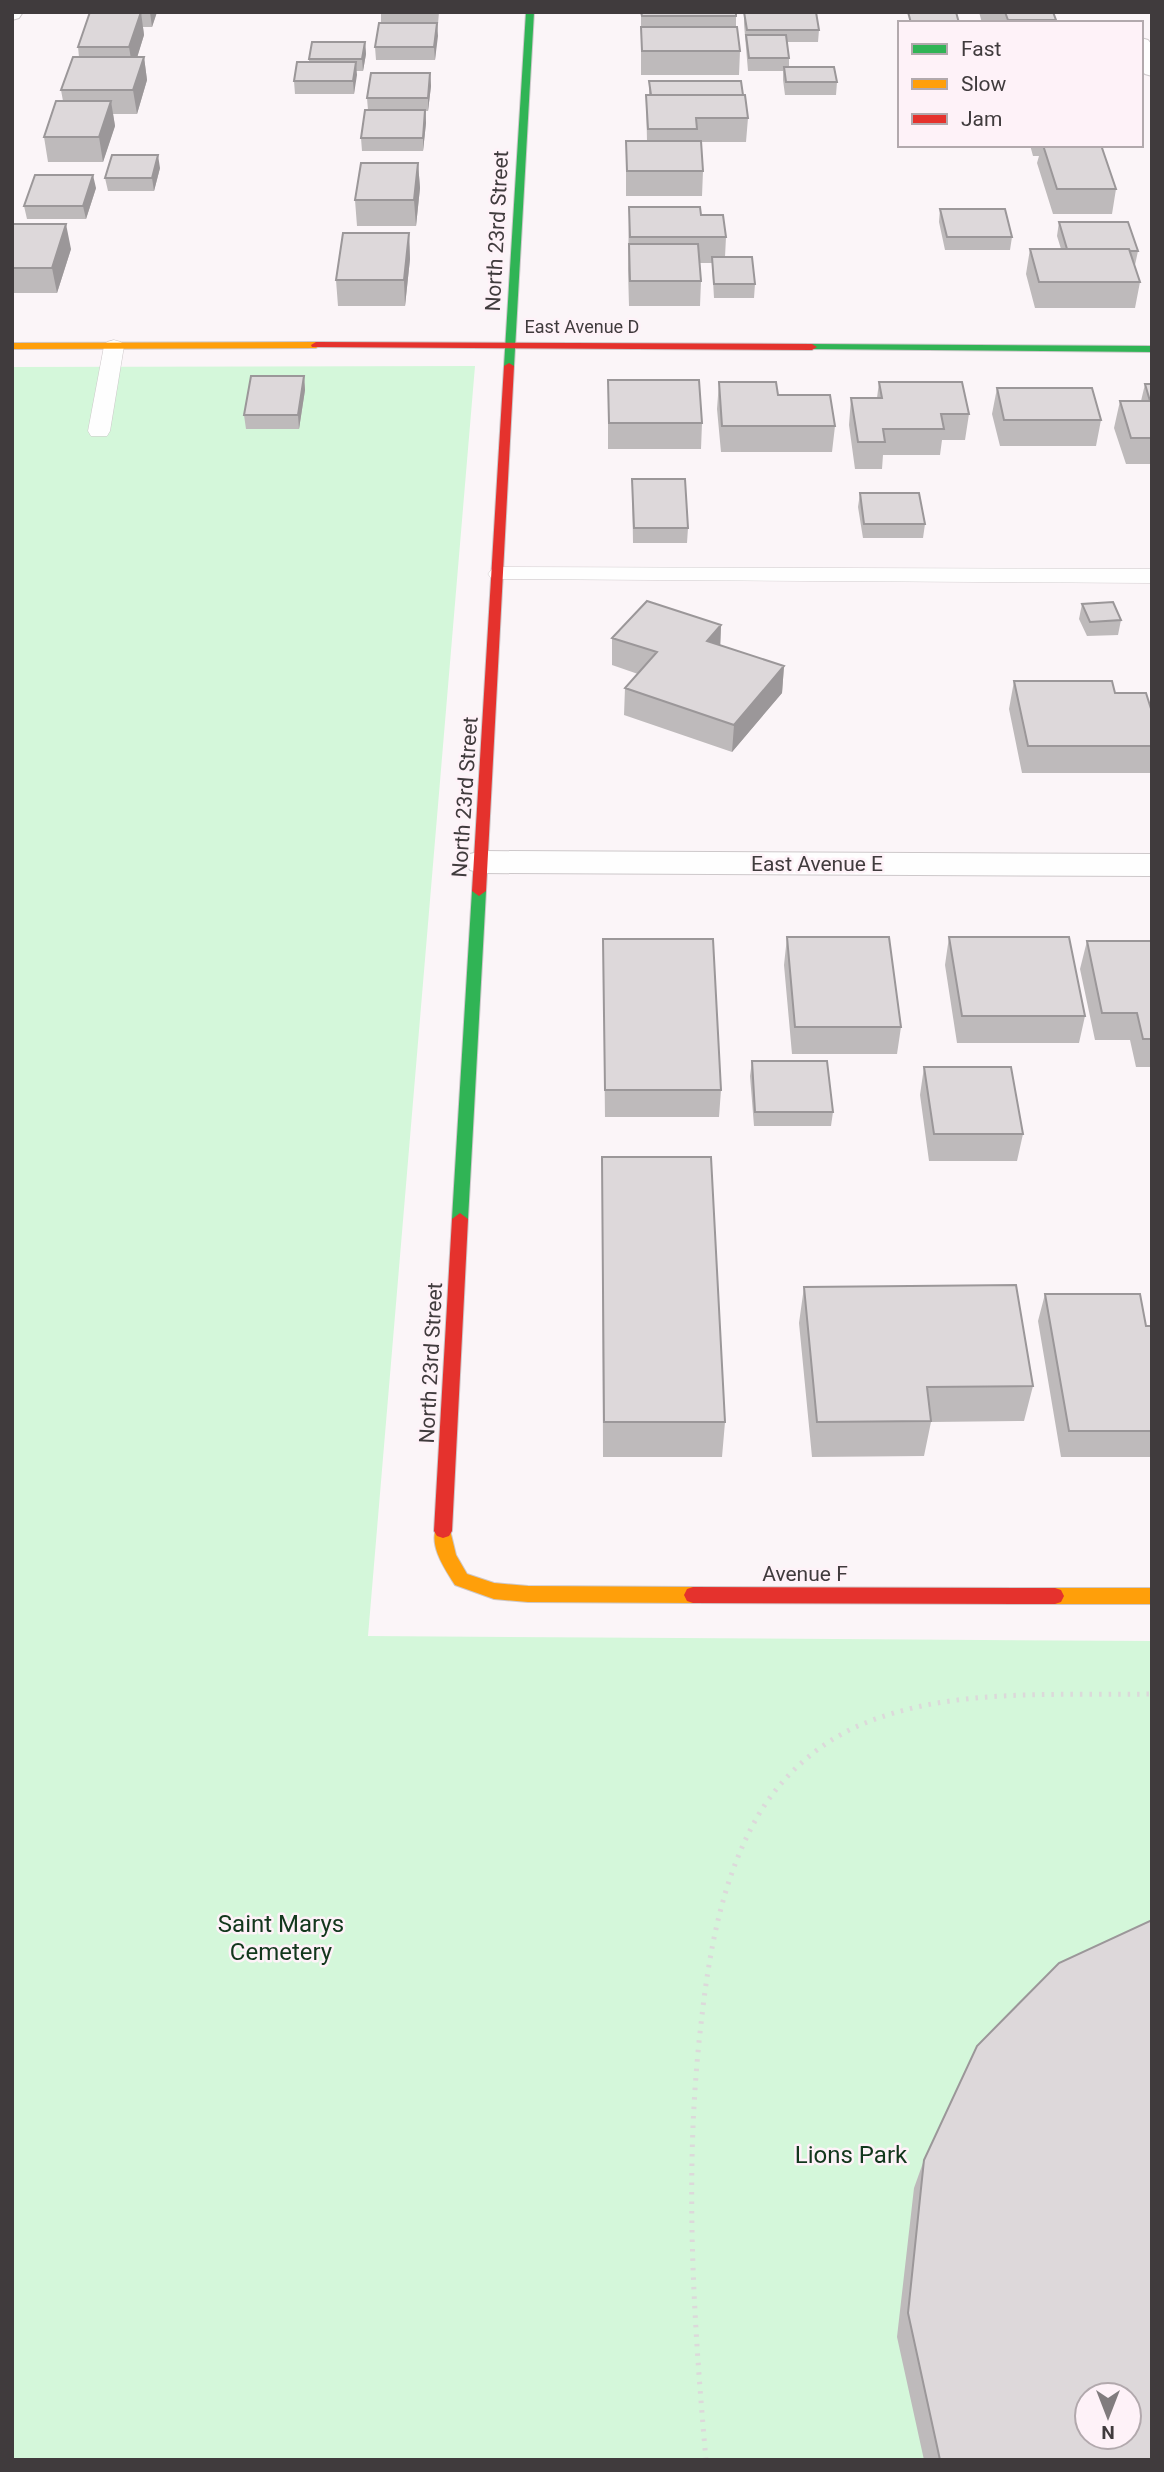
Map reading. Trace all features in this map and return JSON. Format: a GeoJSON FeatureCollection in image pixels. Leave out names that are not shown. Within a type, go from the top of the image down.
{"type":"FeatureCollection","features":[{"type":"Feature","properties":{"kind":"street","name":"North 23rd Street"},"geometry":{"type":"LineString","coordinates":[[461,1580],[447,1556],[442,1525],[530,12]]}},
{"type":"Feature","properties":{"kind":"street"},"geometry":{"type":"LineString","coordinates":[[1143,49],[1152,70]]}},
{"type":"Feature","properties":{"kind":"street","name":"East Avenue D"},"geometry":{"type":"LineString","coordinates":[[12,346],[512,345],[1152,349]]}},
{"type":"Feature","properties":{"kind":"street","name":"East Avenue E"},"geometry":{"type":"LineString","coordinates":[[482,862],[1152,865]]}},
{"type":"Feature","properties":{"kind":"street","name":"Avenue F"},"geometry":{"type":"LineString","coordinates":[[461,1580],[494,1591],[528,1594],[1152,1595]]}},
{"type":"Feature","properties":{"kind":"lane"},"geometry":{"type":"LineString","coordinates":[[99,431],[114,346]]}},
{"type":"Feature","properties":{"kind":"lane"},"geometry":{"type":"LineString","coordinates":[[499,574],[1152,576]]}},
{"type":"Feature","properties":{"kind":"path"},"geometry":{"type":"LineString","coordinates":[[706,2460],[690,2238],[691,2125],[696,2054],[708,1965],[720,1907],[760,1813],[788,1777],[825,1745],[865,1723],[913,1708],[964,1699],[1152,1694]]}},
{"type":"Feature","properties":{"kind":"green space","name":"Saint Marys Cemetery"},"geometry":{"type":"Polygon","coordinates":[[[475,366],[368,1636],[1152,1641],[1152,2460],[12,2460],[12,367],[475,366]]]}},
{"type":"Feature","properties":{"kind":"building"},"geometry":{"type":"Polygon","coordinates":[[[90,12],[141,12],[129,47],[78,47],[90,12]]]}},
{"type":"Feature","properties":{"kind":"building"},"geometry":{"type":"Polygon","coordinates":[[[641,12],[736,12],[736,16],[642,16],[641,12]]]}},
{"type":"Feature","properties":{"kind":"building"},"geometry":{"type":"Polygon","coordinates":[[[744,12],[816,12],[819,30],[747,30],[744,12]]]}},
{"type":"Feature","properties":{"kind":"building"},"geometry":{"type":"Polygon","coordinates":[[[908,12],[956,12],[958,21],[910,21],[908,12]]]}},
{"type":"Feature","properties":{"kind":"building"},"geometry":{"type":"Polygon","coordinates":[[[1005,12],[1053,12],[1056,20],[1008,20],[1005,12]]]}},
{"type":"Feature","properties":{"kind":"building"},"geometry":{"type":"Polygon","coordinates":[[[379,23],[437,23],[434,47],[375,47],[379,23]]]}},
{"type":"Feature","properties":{"kind":"building"},"geometry":{"type":"Polygon","coordinates":[[[641,27],[737,27],[740,51],[642,51],[641,27]]]}},
{"type":"Feature","properties":{"kind":"building"},"geometry":{"type":"Polygon","coordinates":[[[746,35],[786,35],[789,58],[749,58],[746,35]]]}},
{"type":"Feature","properties":{"kind":"building"},"geometry":{"type":"Polygon","coordinates":[[[312,42],[365,42],[362,59],[309,59],[312,42]]]}},
{"type":"Feature","properties":{"kind":"building"},"geometry":{"type":"Polygon","coordinates":[[[73,57],[144,57],[133,90],[61,90],[73,57]]]}},
{"type":"Feature","properties":{"kind":"building"},"geometry":{"type":"Polygon","coordinates":[[[297,62],[356,62],[353,81],[294,81],[297,62]]]}},
{"type":"Feature","properties":{"kind":"building"},"geometry":{"type":"Polygon","coordinates":[[[784,67],[834,67],[837,82],[786,82],[784,67]]]}},
{"type":"Feature","properties":{"kind":"building"},"geometry":{"type":"Polygon","coordinates":[[[371,73],[430,73],[428,98],[367,98],[371,73]]]}},
{"type":"Feature","properties":{"kind":"building"},"geometry":{"type":"Polygon","coordinates":[[[649,81],[741,81],[743,95],[651,95],[649,81]]]}},
{"type":"Feature","properties":{"kind":"building"},"geometry":{"type":"Polygon","coordinates":[[[646,95],[745,95],[748,118],[696,118],[697,129],[648,129],[646,95]]]}},
{"type":"Feature","properties":{"kind":"building"},"geometry":{"type":"Polygon","coordinates":[[[56,101],[111,101],[99,137],[44,137],[56,101]]]}},
{"type":"Feature","properties":{"kind":"building"},"geometry":{"type":"Polygon","coordinates":[[[365,110],[425,110],[423,138],[361,138],[365,110]]]}},
{"type":"Feature","properties":{"kind":"building"},"geometry":{"type":"Polygon","coordinates":[[[626,141],[701,141],[703,171],[627,171],[626,141]]]}},
{"type":"Feature","properties":{"kind":"building"},"geometry":{"type":"Polygon","coordinates":[[[1044,147],[1102,147],[1116,189],[1057,189],[1044,147]]]}},
{"type":"Feature","properties":{"kind":"building"},"geometry":{"type":"Polygon","coordinates":[[[112,155],[158,155],[152,178],[105,178],[112,155]]]}},
{"type":"Feature","properties":{"kind":"building"},"geometry":{"type":"Polygon","coordinates":[[[361,163],[418,163],[414,200],[355,200],[361,163]]]}},
{"type":"Feature","properties":{"kind":"building"},"geometry":{"type":"Polygon","coordinates":[[[35,175],[93,175],[83,206],[24,206],[35,175]]]}},
{"type":"Feature","properties":{"kind":"building"},"geometry":{"type":"Polygon","coordinates":[[[629,207],[700,207],[701,215],[723,215],[726,237],[630,237],[629,207]]]}},
{"type":"Feature","properties":{"kind":"building"},"geometry":{"type":"Polygon","coordinates":[[[940,209],[1005,209],[1012,237],[947,237],[940,209]]]}},
{"type":"Feature","properties":{"kind":"building"},"geometry":{"type":"Polygon","coordinates":[[[1059,222],[1128,222],[1138,251],[1067,249],[1059,222]]]}},
{"type":"Feature","properties":{"kind":"building"},"geometry":{"type":"Polygon","coordinates":[[[12,224],[66,224],[52,268],[12,268],[12,224]]]}},
{"type":"Feature","properties":{"kind":"building"},"geometry":{"type":"Polygon","coordinates":[[[343,233],[409,233],[404,280],[336,280],[343,233]]]}},
{"type":"Feature","properties":{"kind":"building"},"geometry":{"type":"Polygon","coordinates":[[[629,244],[698,244],[701,281],[630,281],[629,244]]]}},
{"type":"Feature","properties":{"kind":"building"},"geometry":{"type":"Polygon","coordinates":[[[1030,249],[1129,249],[1140,282],[1039,282],[1030,249]]]}},
{"type":"Feature","properties":{"kind":"building"},"geometry":{"type":"Polygon","coordinates":[[[712,257],[752,257],[755,284],[714,284],[712,257]]]}},
{"type":"Feature","properties":{"kind":"building"},"geometry":{"type":"Polygon","coordinates":[[[251,376],[304,376],[298,415],[244,415],[251,376]]]}},
{"type":"Feature","properties":{"kind":"building"},"geometry":{"type":"Polygon","coordinates":[[[608,380],[699,380],[702,423],[609,423],[608,380]]]}},
{"type":"Feature","properties":{"kind":"building"},"geometry":{"type":"Polygon","coordinates":[[[719,382],[776,382],[778,395],[830,395],[835,426],[722,426],[719,382]]]}},
{"type":"Feature","properties":{"kind":"building"},"geometry":{"type":"Polygon","coordinates":[[[879,382],[962,382],[969,414],[941,414],[944,429],[883,429],[885,442],[858,442],[851,398],[882,398],[879,382]]]}},
{"type":"Feature","properties":{"kind":"building"},"geometry":{"type":"Polygon","coordinates":[[[1145,384],[1152,384],[1152,438],[1131,438],[1120,401],[1150,401],[1145,384]]]}},
{"type":"Feature","properties":{"kind":"building"},"geometry":{"type":"Polygon","coordinates":[[[997,388],[1092,388],[1101,420],[1004,420],[997,388]]]}},
{"type":"Feature","properties":{"kind":"building"},"geometry":{"type":"Polygon","coordinates":[[[632,479],[685,479],[688,528],[634,528],[632,479]]]}},
{"type":"Feature","properties":{"kind":"building"},"geometry":{"type":"Polygon","coordinates":[[[860,493],[919,493],[925,524],[864,524],[860,493]]]}},
{"type":"Feature","properties":{"kind":"building"},"geometry":{"type":"Polygon","coordinates":[[[647,601],[721,625],[707,641],[784,666],[734,725],[625,688],[657,652],[612,638],[647,601]]]}},
{"type":"Feature","properties":{"kind":"building"},"geometry":{"type":"Polygon","coordinates":[[[1113,602],[1121,620],[1090,622],[1082,604],[1113,602]]]}},
{"type":"Feature","properties":{"kind":"building"},"geometry":{"type":"Polygon","coordinates":[[[1014,681],[1112,681],[1115,693],[1146,693],[1152,712],[1152,746],[1028,746],[1014,681]]]}},
{"type":"Feature","properties":{"kind":"building"},"geometry":{"type":"Polygon","coordinates":[[[787,937],[889,937],[901,1027],[795,1027],[787,937]]]}},
{"type":"Feature","properties":{"kind":"building"},"geometry":{"type":"Polygon","coordinates":[[[949,937],[1069,937],[1085,1016],[962,1016],[949,937]]]}},
{"type":"Feature","properties":{"kind":"building"},"geometry":{"type":"Polygon","coordinates":[[[603,939],[713,939],[721,1090],[605,1090],[603,939]]]}},
{"type":"Feature","properties":{"kind":"building"},"geometry":{"type":"Polygon","coordinates":[[[1087,941],[1152,941],[1152,1039],[1143,1039],[1137,1013],[1102,1013],[1087,941]]]}},
{"type":"Feature","properties":{"kind":"building"},"geometry":{"type":"Polygon","coordinates":[[[752,1061],[827,1061],[833,1112],[755,1112],[752,1061]]]}},
{"type":"Feature","properties":{"kind":"building"},"geometry":{"type":"Polygon","coordinates":[[[924,1067],[1011,1067],[1023,1134],[934,1134],[924,1067]]]}},
{"type":"Feature","properties":{"kind":"building"},"geometry":{"type":"Polygon","coordinates":[[[602,1157],[711,1157],[725,1422],[604,1422],[602,1157]]]}},
{"type":"Feature","properties":{"kind":"building"},"geometry":{"type":"Polygon","coordinates":[[[1016,1285],[1033,1386],[927,1387],[931,1421],[817,1422],[804,1287],[1016,1285]]]}},
{"type":"Feature","properties":{"kind":"building"},"geometry":{"type":"Polygon","coordinates":[[[1045,1294],[1140,1294],[1146,1326],[1152,1326],[1152,1431],[1069,1431],[1045,1294]]]}},
{"type":"Feature","properties":{"kind":"building"},"geometry":{"type":"Polygon","coordinates":[[[1152,1920],[1152,2460],[940,2460],[908,2313],[924,2160],[977,2046],[1059,1963],[1152,1920]]]}},
{"type":"Feature","properties":{"kind":"traffic: fast"},"geometry":{"type":"LineString","coordinates":[[509,366],[530,12]]}},
{"type":"Feature","properties":{"kind":"traffic: fast"},"geometry":{"type":"LineString","coordinates":[[812,347],[1152,349]]}},
{"type":"Feature","properties":{"kind":"traffic: fast"},"geometry":{"type":"LineString","coordinates":[[460,1219],[479,891]]}},
{"type":"Feature","properties":{"kind":"traffic: slow"},"geometry":{"type":"LineString","coordinates":[[12,346],[316,345]]}},
{"type":"Feature","properties":{"kind":"traffic: slow"},"geometry":{"type":"LineString","coordinates":[[443,1531],[447,1556],[461,1580],[494,1591],[528,1594],[693,1595]]}},
{"type":"Feature","properties":{"kind":"traffic: slow"},"geometry":{"type":"LineString","coordinates":[[1055,1596],[1152,1596]]}},
{"type":"Feature","properties":{"kind":"traffic: jam"},"geometry":{"type":"LineString","coordinates":[[316,345],[812,347]]}},
{"type":"Feature","properties":{"kind":"traffic: jam"},"geometry":{"type":"LineString","coordinates":[[479,891],[509,366]]}},
{"type":"Feature","properties":{"kind":"traffic: jam"},"geometry":{"type":"LineString","coordinates":[[443,1531],[460,1219]]}},
{"type":"Feature","properties":{"kind":"traffic: jam"},"geometry":{"type":"LineString","coordinates":[[693,1595],[1055,1596]]}},
{"type":"Feature","properties":{"kind":"park label","name":"Lions Park"},"geometry":{"type":"Point","coordinates":[851,2155]}}]}
